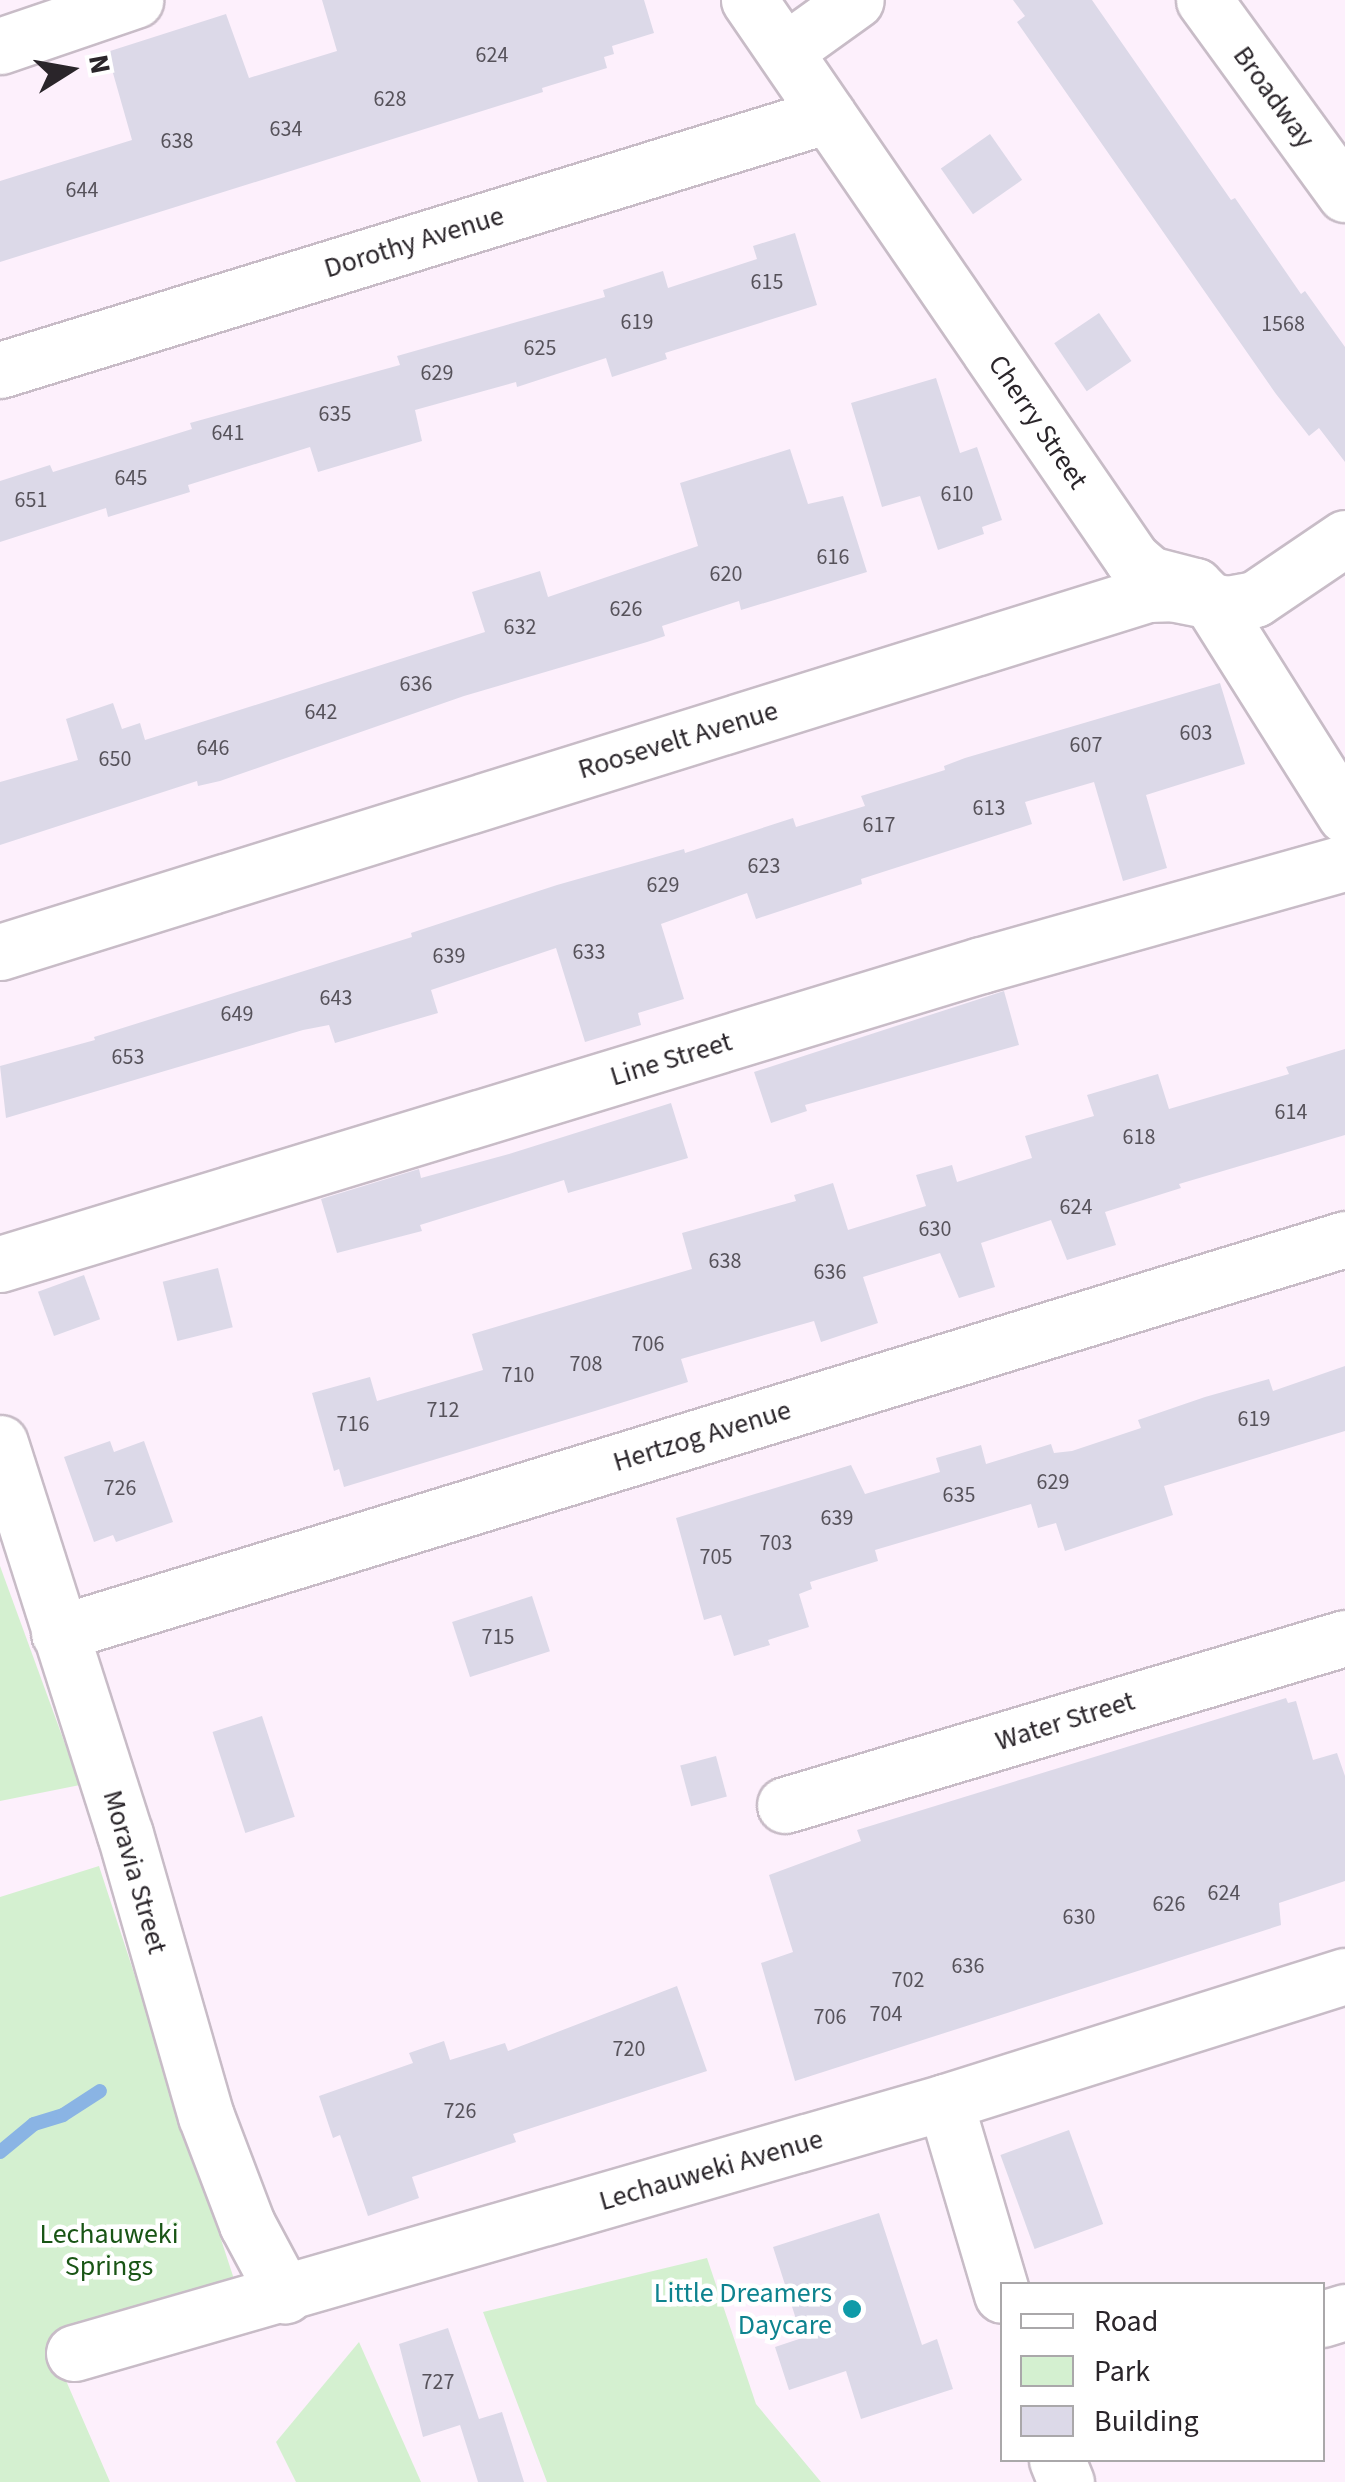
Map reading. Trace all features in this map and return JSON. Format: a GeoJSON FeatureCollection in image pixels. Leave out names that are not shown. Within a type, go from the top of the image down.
{"type":"FeatureCollection","features":[{"type":"Feature","properties":{"kind":"street"},"geometry":{"type":"LineString","coordinates":[[0,46],[134,0]]}},
{"type":"Feature","properties":{"kind":"street","name":"Cherry Street"},"geometry":{"type":"LineString","coordinates":[[749,0],[1132,559],[1149,574],[1195,586],[1211,602],[1345,815]]}},
{"type":"Feature","properties":{"kind":"street"},"geometry":{"type":"LineString","coordinates":[[785,52],[856,0]]}},
{"type":"Feature","properties":{"kind":"street","name":"Broadway"},"geometry":{"type":"LineString","coordinates":[[1204,0],[1345,194]]}},
{"type":"Feature","properties":{"kind":"street","name":"Dorothy Avenue"},"geometry":{"type":"LineString","coordinates":[[0,370],[828,114]]}},
{"type":"Feature","properties":{"kind":"street","name":"Roosevelt Avenue"},"geometry":{"type":"LineString","coordinates":[[0,952],[1148,594],[1171,592],[1211,602],[1254,600],[1345,538]]}},
{"type":"Feature","properties":{"kind":"street","name":"Line Street"},"geometry":{"type":"LineString","coordinates":[[0,1264],[962,970],[1345,863]]}},
{"type":"Feature","properties":{"kind":"street","name":"Hertzog Avenue"},"geometry":{"type":"LineString","coordinates":[[59,1633],[1345,1240]]}},
{"type":"Feature","properties":{"kind":"street","name":"Moravia Street"},"geometry":{"type":"LineString","coordinates":[[0,1443],[125,1834],[206,2116],[247,2224],[285,2295]]}},
{"type":"Feature","properties":{"kind":"street","name":"Water Street"},"geometry":{"type":"LineString","coordinates":[[785,1805],[1345,1638]]}},
{"type":"Feature","properties":{"kind":"street","name":"Lechauweki Avenue"},"geometry":{"type":"LineString","coordinates":[[74,2353],[945,2102],[1345,1976]]}},
{"type":"Feature","properties":{"kind":"street"},"geometry":{"type":"LineString","coordinates":[[945,2102],[1000,2288]]}},
{"type":"Feature","properties":{"kind":"green space"},"geometry":{"type":"Polygon","coordinates":[[[0,1566],[80,1785],[0,1801],[0,1566]]]}},
{"type":"Feature","properties":{"kind":"green space","name":"Lechauweki Springs"},"geometry":{"type":"Polygon","coordinates":[[[99,1866],[249,2325],[64,2376],[110,2482],[0,2482],[0,1897],[99,1866]]]}},
{"type":"Feature","properties":{"kind":"green space"},"geometry":{"type":"Polygon","coordinates":[[[707,2258],[756,2404],[821,2482],[547,2482],[483,2312],[707,2258]]]}},
{"type":"Feature","properties":{"kind":"green space"},"geometry":{"type":"Polygon","coordinates":[[[359,2342],[421,2482],[296,2482],[276,2442],[359,2342]]]}},
{"type":"Feature","properties":{"kind":"building"},"geometry":{"type":"Polygon","coordinates":[[[322,0],[644,0],[654,33],[612,46],[614,54],[604,57],[607,68],[542,88],[543,92],[0,262],[0,181],[132,140],[107,52],[226,14],[249,78],[337,51],[322,0]]]}},
{"type":"Feature","properties":{"kind":"building"},"geometry":{"type":"Polygon","coordinates":[[[1013,0],[1092,0],[1231,200],[1235,198],[1301,294],[1305,291],[1345,347],[1345,462],[1319,428],[1309,436],[1276,394],[1017,22],[1025,16],[1013,0]]]}},
{"type":"Feature","properties":{"kind":"building"},"geometry":{"type":"Polygon","coordinates":[[[990,134],[1022,180],[973,214],[941,168],[990,134]]]}},
{"type":"Feature","properties":{"kind":"building"},"geometry":{"type":"Polygon","coordinates":[[[795,233],[817,305],[665,353],[667,359],[612,377],[606,358],[517,387],[516,382],[415,410],[422,441],[318,472],[310,447],[188,485],[190,492],[108,517],[106,508],[0,542],[0,481],[50,465],[53,472],[192,429],[190,423],[400,365],[397,356],[605,297],[603,290],[663,271],[668,288],[757,259],[753,246],[795,233]]]}},
{"type":"Feature","properties":{"kind":"building"},"geometry":{"type":"Polygon","coordinates":[[[1099,313],[1131,361],[1087,391],[1054,343],[1099,313]]]}},
{"type":"Feature","properties":{"kind":"building"},"geometry":{"type":"Polygon","coordinates":[[[936,378],[960,453],[977,447],[1002,520],[982,527],[984,534],[938,550],[920,496],[882,507],[851,403],[936,378]]]}},
{"type":"Feature","properties":{"kind":"building"},"geometry":{"type":"Polygon","coordinates":[[[790,449],[808,504],[843,496],[867,572],[741,610],[739,601],[662,626],[665,636],[647,642],[464,696],[220,781],[198,786],[197,781],[0,845],[0,782],[78,760],[66,719],[113,703],[122,729],[140,723],[145,740],[485,632],[472,592],[540,571],[548,597],[698,546],[680,483],[790,449]]]}},
{"type":"Feature","properties":{"kind":"building"},"geometry":{"type":"Polygon","coordinates":[[[1220,683],[1245,764],[1146,795],[1167,868],[1123,881],[1094,782],[1025,802],[1032,824],[861,879],[862,884],[756,919],[747,893],[661,924],[684,999],[638,1013],[641,1025],[585,1042],[556,948],[431,990],[438,1013],[335,1043],[329,1025],[303,1030],[6,1118],[0,1066],[95,1040],[94,1037],[412,937],[411,933],[557,885],[684,849],[685,853],[793,818],[796,827],[865,806],[861,796],[945,770],[944,766],[965,758],[1220,683]]]}},
{"type":"Feature","properties":{"kind":"building"},"geometry":{"type":"Polygon","coordinates":[[[1004,991],[1019,1045],[805,1105],[807,1111],[771,1123],[754,1072],[1004,991]]]}},
{"type":"Feature","properties":{"kind":"building"},"geometry":{"type":"Polygon","coordinates":[[[1345,1049],[1345,1135],[1179,1184],[1181,1188],[1105,1212],[1116,1245],[1067,1260],[1051,1220],[981,1243],[995,1287],[959,1298],[940,1253],[863,1277],[878,1323],[821,1342],[814,1321],[681,1359],[688,1382],[344,1487],[339,1469],[334,1471],[312,1393],[370,1377],[377,1401],[483,1370],[472,1334],[692,1269],[682,1233],[796,1201],[794,1195],[833,1183],[848,1230],[926,1206],[916,1175],[952,1165],[957,1182],[1032,1158],[1025,1136],[1094,1116],[1087,1095],[1158,1074],[1169,1109],[1289,1074],[1286,1067],[1345,1049]]]}},
{"type":"Feature","properties":{"kind":"building"},"geometry":{"type":"Polygon","coordinates":[[[671,1103],[688,1158],[568,1193],[564,1180],[420,1225],[422,1231],[337,1253],[321,1199],[419,1169],[421,1178],[509,1154],[671,1103]]]}},
{"type":"Feature","properties":{"kind":"building"},"geometry":{"type":"Polygon","coordinates":[[[218,1268],[233,1327],[177,1341],[163,1282],[218,1268]]]}},
{"type":"Feature","properties":{"kind":"building"},"geometry":{"type":"Polygon","coordinates":[[[84,1275],[100,1319],[54,1336],[38,1292],[84,1275]]]}},
{"type":"Feature","properties":{"kind":"building"},"geometry":{"type":"Polygon","coordinates":[[[1345,1366],[1345,1431],[1164,1486],[1173,1515],[1065,1551],[1056,1523],[1038,1528],[1031,1504],[875,1550],[878,1561],[810,1582],[812,1589],[799,1594],[809,1627],[768,1640],[770,1645],[734,1656],[721,1615],[704,1620],[676,1518],[851,1465],[865,1494],[940,1472],[936,1458],[981,1445],[986,1464],[1051,1444],[1054,1453],[1072,1451],[1141,1428],[1138,1420],[1205,1397],[1269,1379],[1273,1391],[1345,1366]]]}},
{"type":"Feature","properties":{"kind":"building"},"geometry":{"type":"Polygon","coordinates":[[[110,1441],[114,1452],[144,1441],[173,1522],[116,1542],[113,1535],[94,1542],[64,1457],[110,1441]]]}},
{"type":"Feature","properties":{"kind":"building"},"geometry":{"type":"Polygon","coordinates":[[[532,1596],[550,1651],[470,1677],[452,1622],[532,1596]]]}},
{"type":"Feature","properties":{"kind":"building"},"geometry":{"type":"Polygon","coordinates":[[[1286,1698],[1288,1703],[1296,1701],[1313,1760],[1337,1753],[1345,1776],[1345,1881],[1279,1903],[1281,1925],[795,2081],[761,1963],[793,1952],[769,1875],[861,1841],[857,1830],[1286,1698]]]}},
{"type":"Feature","properties":{"kind":"building"},"geometry":{"type":"Polygon","coordinates":[[[262,1716],[295,1817],[245,1833],[213,1732],[262,1716]]]}},
{"type":"Feature","properties":{"kind":"building"},"geometry":{"type":"Polygon","coordinates":[[[716,1756],[727,1797],[691,1806],[680,1766],[716,1756]]]}},
{"type":"Feature","properties":{"kind":"building"},"geometry":{"type":"Polygon","coordinates":[[[677,1986],[707,2071],[513,2134],[516,2142],[412,2177],[419,2198],[368,2216],[340,2135],[333,2138],[319,2096],[413,2063],[409,2053],[444,2041],[450,2060],[505,2043],[508,2051],[677,1986]]]}},
{"type":"Feature","properties":{"kind":"building"},"geometry":{"type":"Polygon","coordinates":[[[1069,2130],[1103,2224],[1035,2249],[1000,2155],[1069,2130]]]}},
{"type":"Feature","properties":{"kind":"building","name":"Little Dreamers Daycare"},"geometry":{"type":"Polygon","coordinates":[[[879,2213],[922,2345],[937,2339],[953,2389],[861,2419],[846,2371],[789,2390],[775,2347],[802,2338],[773,2247],[879,2213]]]}},
{"type":"Feature","properties":{"kind":"building"},"geometry":{"type":"Polygon","coordinates":[[[448,2328],[479,2419],[502,2412],[524,2482],[478,2482],[460,2425],[423,2437],[399,2344],[448,2328]]]}},
{"type":"Feature","properties":{"kind":"waterway"},"geometry":{"type":"LineString","coordinates":[[0,2152],[34,2124],[63,2115],[100,2091]]}},
{"type":"Feature","properties":{"kind":"place","name":"Little Dreamers Daycare"},"geometry":{"type":"Point","coordinates":[852,2309]}}]}
